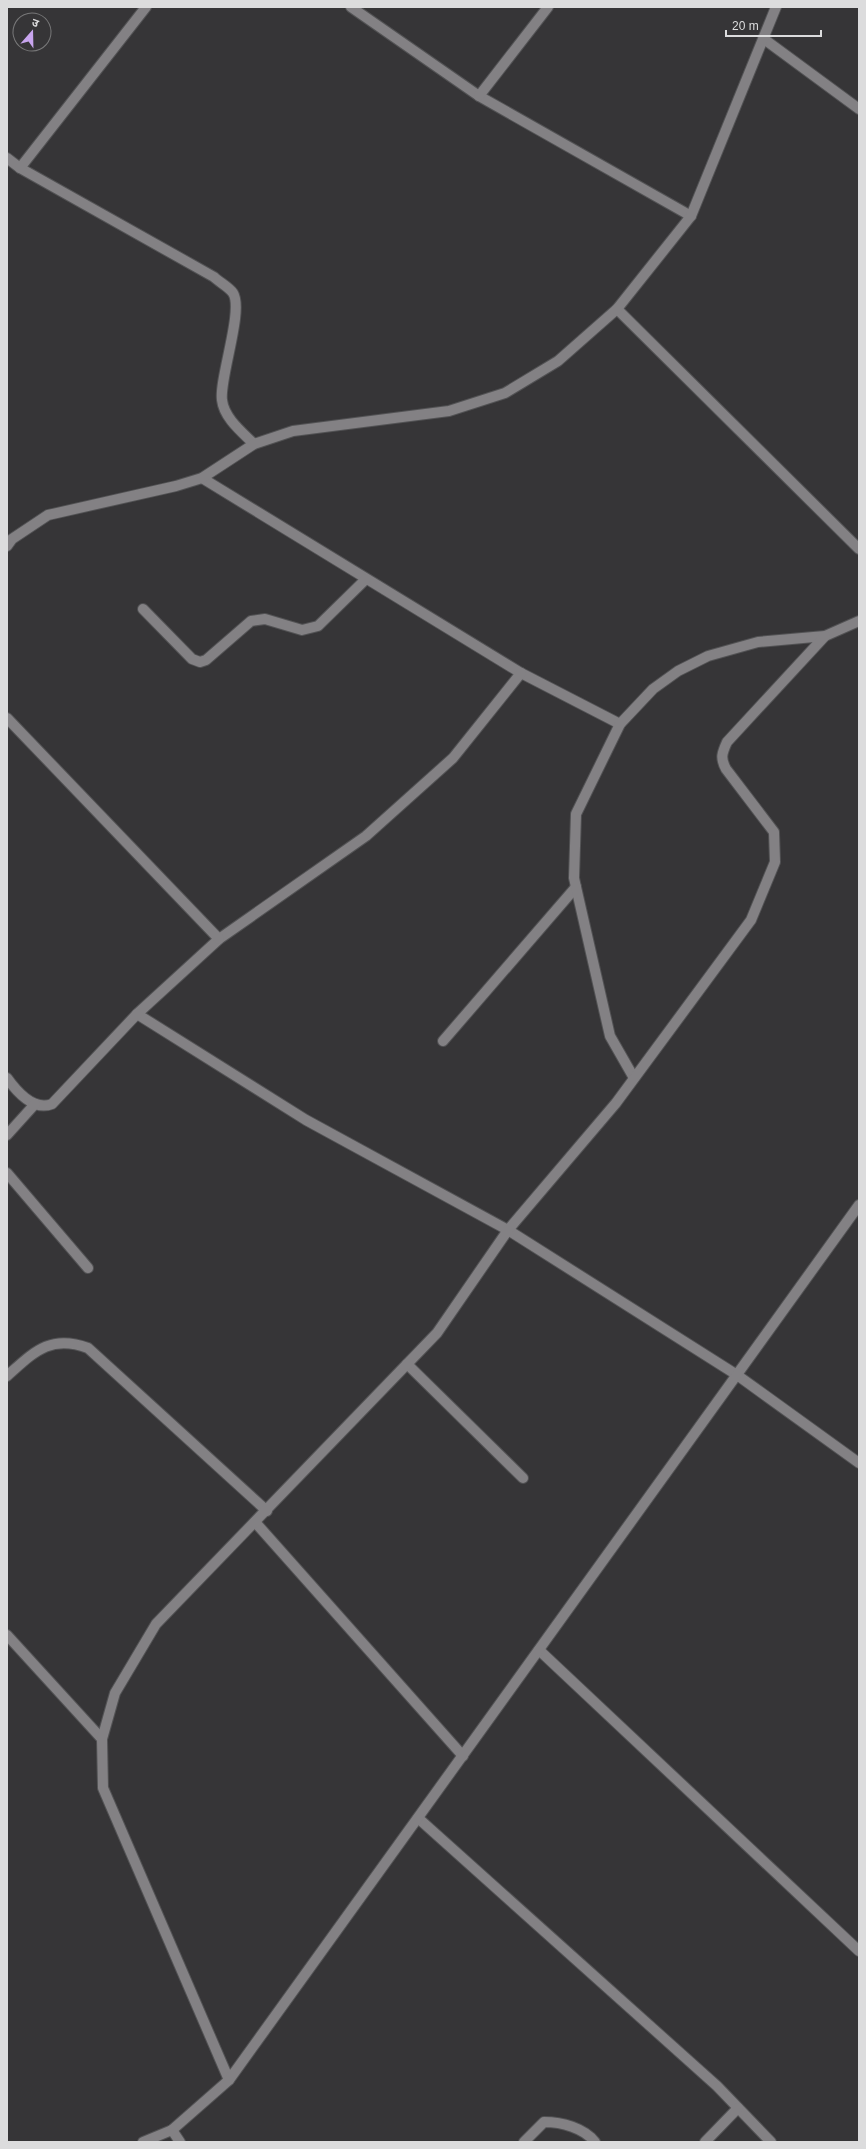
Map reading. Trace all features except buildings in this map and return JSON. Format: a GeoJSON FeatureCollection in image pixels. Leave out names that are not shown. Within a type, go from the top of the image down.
{"type":"FeatureCollection","features":[{"type":"Feature","properties":{"kind":"street"},"geometry":{"type":"LineString","coordinates":[[20,168],[146,7]]}},
{"type":"Feature","properties":{"kind":"street"},"geometry":{"type":"LineString","coordinates":[[351,7],[479,96],[691,216]]}},
{"type":"Feature","properties":{"kind":"street"},"geometry":{"type":"LineString","coordinates":[[479,96],[548,7]]}},
{"type":"Feature","properties":{"kind":"street"},"geometry":{"type":"LineString","coordinates":[[7,546],[12,539],[48,515],[176,486],[202,478],[254,444],[293,431],[449,411],[505,394],[558,361],[617,309],[691,216],[710,166],[776,7]]}},
{"type":"Feature","properties":{"kind":"street"},"geometry":{"type":"LineString","coordinates":[[764,39],[859,109]]}},
{"type":"Feature","properties":{"kind":"street"},"geometry":{"type":"LineString","coordinates":[[7,158],[20,168],[214,277],[233,293],[235,304],[231,346],[221,400],[227,415],[254,444]]}},
{"type":"Feature","properties":{"kind":"street"},"geometry":{"type":"LineString","coordinates":[[617,309],[859,549]]}},
{"type":"Feature","properties":{"kind":"street"},"geometry":{"type":"LineString","coordinates":[[202,478],[521,673],[620,724]]}},
{"type":"Feature","properties":{"kind":"street"},"geometry":{"type":"LineString","coordinates":[[143,609],[192,659],[200,662],[206,660],[251,621],[264,619],[302,630],[318,626],[366,579]]}},
{"type":"Feature","properties":{"kind":"street"},"geometry":{"type":"LineString","coordinates":[[634,1078],[610,1036],[574,878],[576,814],[620,724],[653,689],[678,671],[708,656],[758,642],[825,636],[859,621]]}},
{"type":"Feature","properties":{"kind":"street"},"geometry":{"type":"LineString","coordinates":[[229,2080],[103,1788],[102,1739],[115,1693],[156,1624],[267,1511],[436,1333],[508,1230],[616,1103],[751,920],[775,862],[774,832],[726,769],[722,762],[722,754],[727,742],[825,636]]}},
{"type":"Feature","properties":{"kind":"street"},"geometry":{"type":"LineString","coordinates":[[7,1078],[14,1087],[35,1104],[40,1106],[52,1104],[137,1014],[219,939],[366,836],[453,758],[521,673]]}},
{"type":"Feature","properties":{"kind":"street"},"geometry":{"type":"LineString","coordinates":[[7,718],[219,939]]}},
{"type":"Feature","properties":{"kind":"street"},"geometry":{"type":"LineString","coordinates":[[444,1041],[576,887]]}},
{"type":"Feature","properties":{"kind":"street"},"geometry":{"type":"LineString","coordinates":[[137,1014],[306,1120],[508,1230],[737,1375],[859,1463]]}},
{"type":"Feature","properties":{"kind":"street"},"geometry":{"type":"LineString","coordinates":[[7,1135],[35,1104]]}},
{"type":"Feature","properties":{"kind":"street"},"geometry":{"type":"LineString","coordinates":[[7,1173],[88,1268]]}},
{"type":"Feature","properties":{"kind":"street"},"geometry":{"type":"LineString","coordinates":[[143,2142],[172,2130],[229,2080],[859,1205]]}},
{"type":"Feature","properties":{"kind":"street"},"geometry":{"type":"LineString","coordinates":[[7,1376],[36,1350],[60,1343],[73,1343],[88,1348],[267,1511]]}},
{"type":"Feature","properties":{"kind":"street"},"geometry":{"type":"LineString","coordinates":[[407,1364],[522,1478]]}},
{"type":"Feature","properties":{"kind":"street"},"geometry":{"type":"LineString","coordinates":[[255,1522],[463,1756]]}},
{"type":"Feature","properties":{"kind":"street"},"geometry":{"type":"LineString","coordinates":[[7,1635],[102,1739]]}},
{"type":"Feature","properties":{"kind":"street"},"geometry":{"type":"LineString","coordinates":[[539,1650],[859,1951]]}},
{"type":"Feature","properties":{"kind":"street"},"geometry":{"type":"LineString","coordinates":[[418,1818],[717,2086],[771,2142]]}},
{"type":"Feature","properties":{"kind":"street"},"geometry":{"type":"LineString","coordinates":[[704,2142],[738,2108]]}},
{"type":"Feature","properties":{"kind":"street"},"geometry":{"type":"LineString","coordinates":[[524,2142],[544,2122],[555,2122],[572,2126],[591,2136],[595,2142]]}},
{"type":"Feature","properties":{"kind":"street"},"geometry":{"type":"LineString","coordinates":[[172,2130],[180,2142]]}}]}
